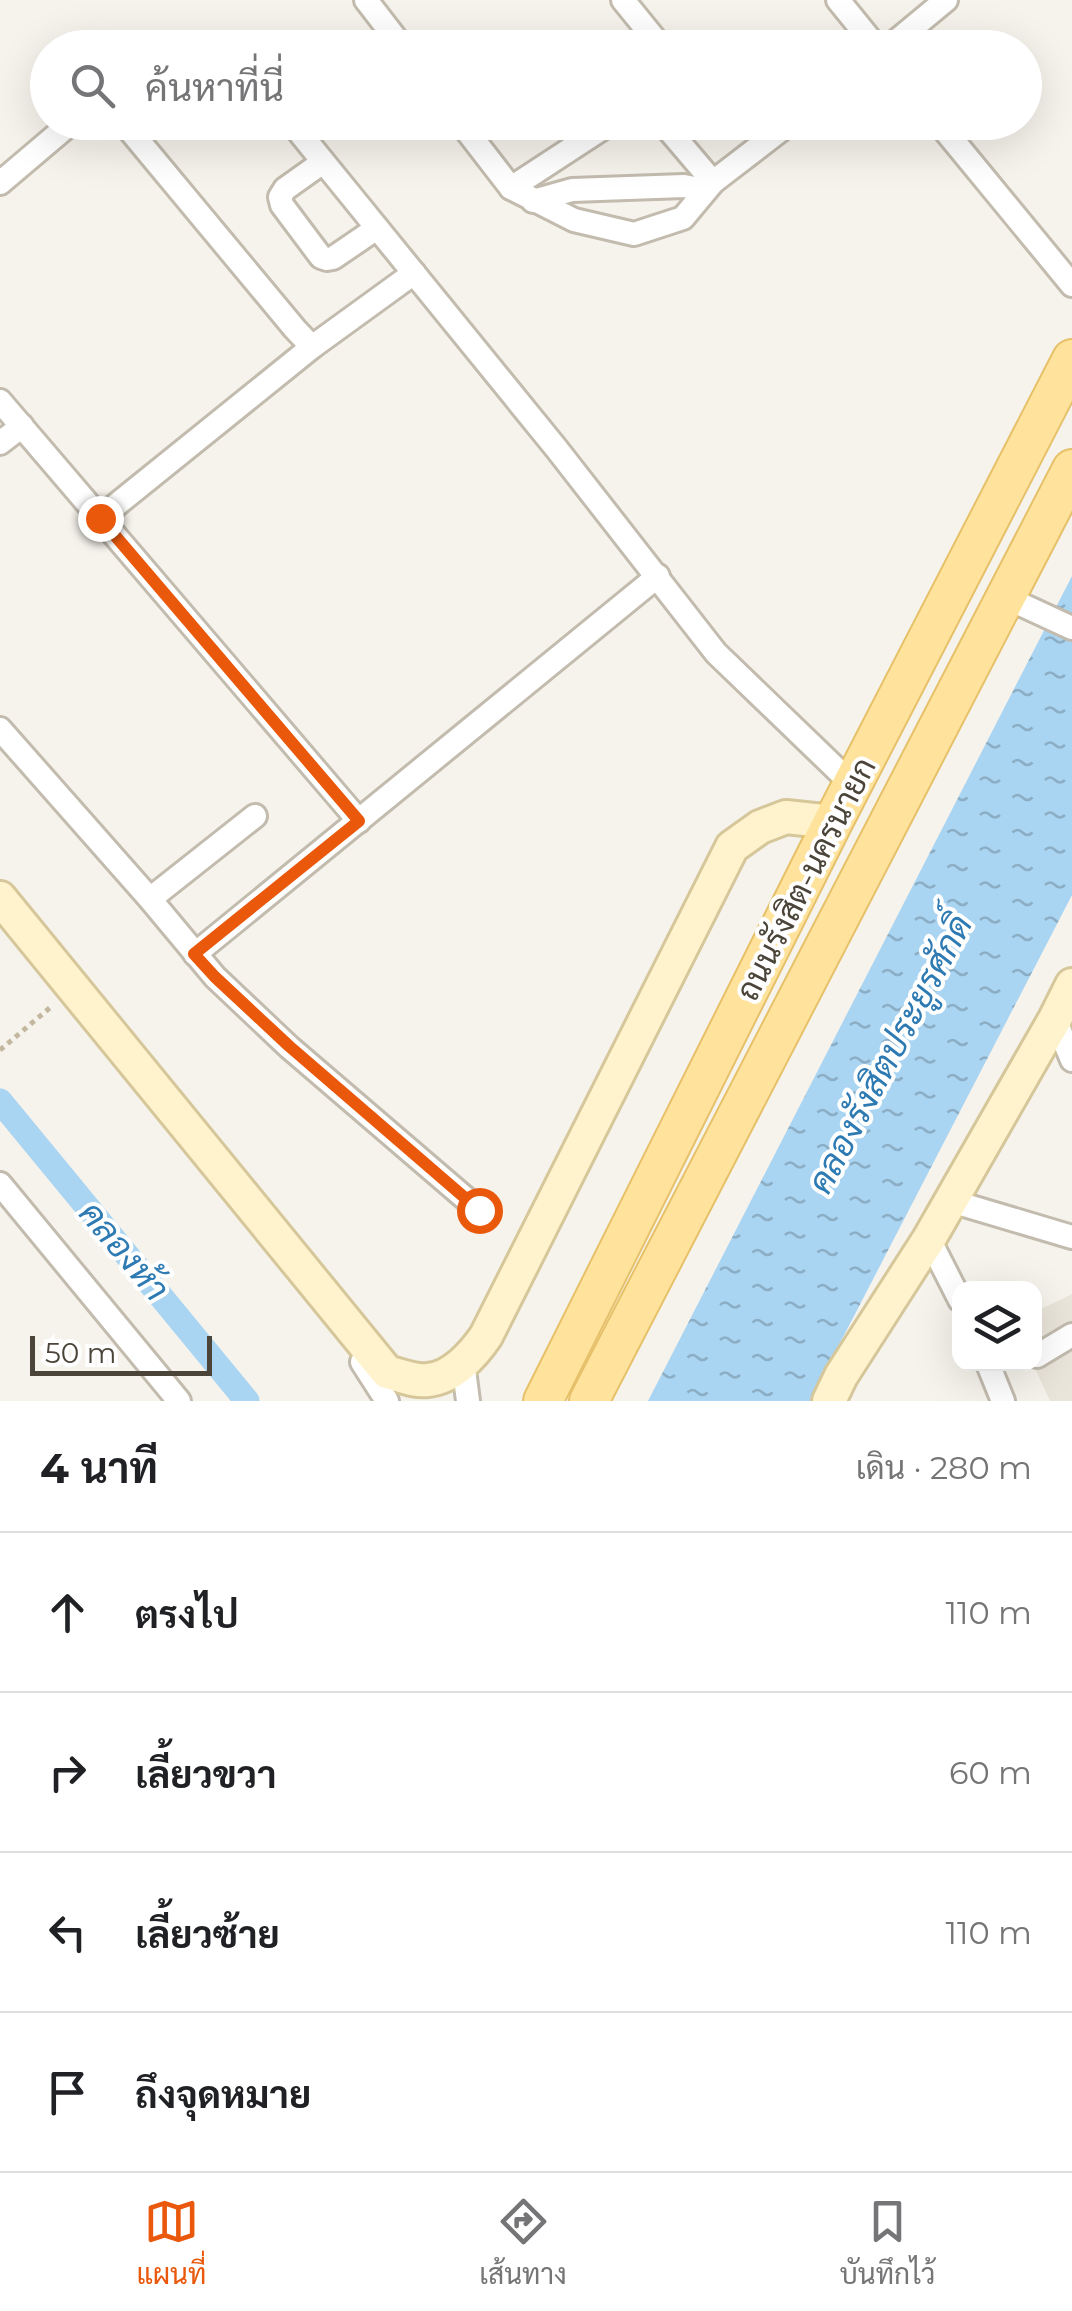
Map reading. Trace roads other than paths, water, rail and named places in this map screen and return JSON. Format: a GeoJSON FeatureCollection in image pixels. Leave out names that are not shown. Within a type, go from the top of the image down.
{"type":"FeatureCollection","features":[{"type":"Feature","properties":{"kind":"main road","name":"ถนนรังสิต-นครนายก"},"geometry":{"type":"LineString","coordinates":[[544,1401],[833,822],[1072,359]]}},
{"type":"Feature","properties":{"kind":"main road","name":"ถนนรังสิต-นครนายก"},"geometry":{"type":"LineString","coordinates":[[592,1398],[1018,602],[1072,470]]}},
{"type":"Feature","properties":{"kind":"main road"},"geometry":{"type":"LineString","coordinates":[[0,898],[387,1372],[430,1380],[464,1362],[486,1336],[732,848],[760,827],[786,817],[833,822]]}},
{"type":"Feature","properties":{"kind":"main road"},"geometry":{"type":"LineString","coordinates":[[828,1401],[929,1239],[1072,985]]}},
{"type":"Feature","properties":{"kind":"street"},"geometry":{"type":"LineString","coordinates":[[366,0],[389,30]]}},
{"type":"Feature","properties":{"kind":"street"},"geometry":{"type":"LineString","coordinates":[[623,0],[647,30]]}},
{"type":"Feature","properties":{"kind":"street"},"geometry":{"type":"LineString","coordinates":[[838,0],[862,30]]}},
{"type":"Feature","properties":{"kind":"street"},"geometry":{"type":"LineString","coordinates":[[908,30],[946,0]]}},
{"type":"Feature","properties":{"kind":"street"},"geometry":{"type":"LineString","coordinates":[[0,183],[51,140]]}},
{"type":"Feature","properties":{"kind":"street"},"geometry":{"type":"LineString","coordinates":[[138,140],[312,347]]}},
{"type":"Feature","properties":{"kind":"street"},"geometry":{"type":"LineString","coordinates":[[306,140],[716,653],[853,785]]}},
{"type":"Feature","properties":{"kind":"street"},"geometry":{"type":"LineString","coordinates":[[474,140],[510,188],[574,220],[634,234],[684,218],[709,186],[768,140]]}},
{"type":"Feature","properties":{"kind":"street"},"geometry":{"type":"LineString","coordinates":[[510,188],[584,140]]}},
{"type":"Feature","properties":{"kind":"street"},"geometry":{"type":"LineString","coordinates":[[675,140],[709,186]]}},
{"type":"Feature","properties":{"kind":"street"},"geometry":{"type":"LineString","coordinates":[[953,140],[1072,285]]}},
{"type":"Feature","properties":{"kind":"street"},"geometry":{"type":"LineString","coordinates":[[324,162],[285,189],[280,197],[322,257],[333,258],[378,228]]}},
{"type":"Feature","properties":{"kind":"street"},"geometry":{"type":"LineString","coordinates":[[533,201],[572,190],[709,186]]}},
{"type":"Feature","properties":{"kind":"street"},"geometry":{"type":"LineString","coordinates":[[100,518],[312,347],[414,274]]}},
{"type":"Feature","properties":{"kind":"street"},"geometry":{"type":"LineString","coordinates":[[0,401],[359,821]]}},
{"type":"Feature","properties":{"kind":"street"},"geometry":{"type":"LineString","coordinates":[[0,442],[22,426]]}},
{"type":"Feature","properties":{"kind":"street"},"geometry":{"type":"LineString","coordinates":[[194,954],[658,576]]}},
{"type":"Feature","properties":{"kind":"street"},"geometry":{"type":"LineString","coordinates":[[1018,602],[1072,628]]}},
{"type":"Feature","properties":{"kind":"street"},"geometry":{"type":"LineString","coordinates":[[0,730],[215,977],[479,1210]]}},
{"type":"Feature","properties":{"kind":"street"},"geometry":{"type":"LineString","coordinates":[[150,899],[255,816]]}},
{"type":"Feature","properties":{"kind":"street"},"geometry":{"type":"LineString","coordinates":[[1056,1019],[1072,1060]]}},
{"type":"Feature","properties":{"kind":"street"},"geometry":{"type":"LineString","coordinates":[[0,1184],[179,1401]]}},
{"type":"Feature","properties":{"kind":"street"},"geometry":{"type":"LineString","coordinates":[[951,1200],[1072,1237]]}},
{"type":"Feature","properties":{"kind":"street"},"geometry":{"type":"LineString","coordinates":[[929,1239],[952,1284]]}},
{"type":"Feature","properties":{"kind":"street"},"geometry":{"type":"LineString","coordinates":[[348,1324],[359,1357],[387,1401]]}},
{"type":"Feature","properties":{"kind":"street"},"geometry":{"type":"LineString","coordinates":[[1042,1353],[1072,1335]]}},
{"type":"Feature","properties":{"kind":"street"},"geometry":{"type":"LineString","coordinates":[[464,1362],[468,1401]]}},
{"type":"Feature","properties":{"kind":"street"},"geometry":{"type":"LineString","coordinates":[[991,1371],[1004,1401]]}},
{"type":"Feature","properties":{"kind":"water","name":"คลองรังสิตประยูรศักดิ์"},"geometry":{"type":"Polygon","coordinates":[[[1072,576],[1072,895],[810,1401],[648,1401],[1072,576]]]}},
{"type":"Feature","properties":{"kind":"waterway","name":"คลองห้า"},"geometry":{"type":"LineString","coordinates":[[0,1101],[247,1401]]}}]}
